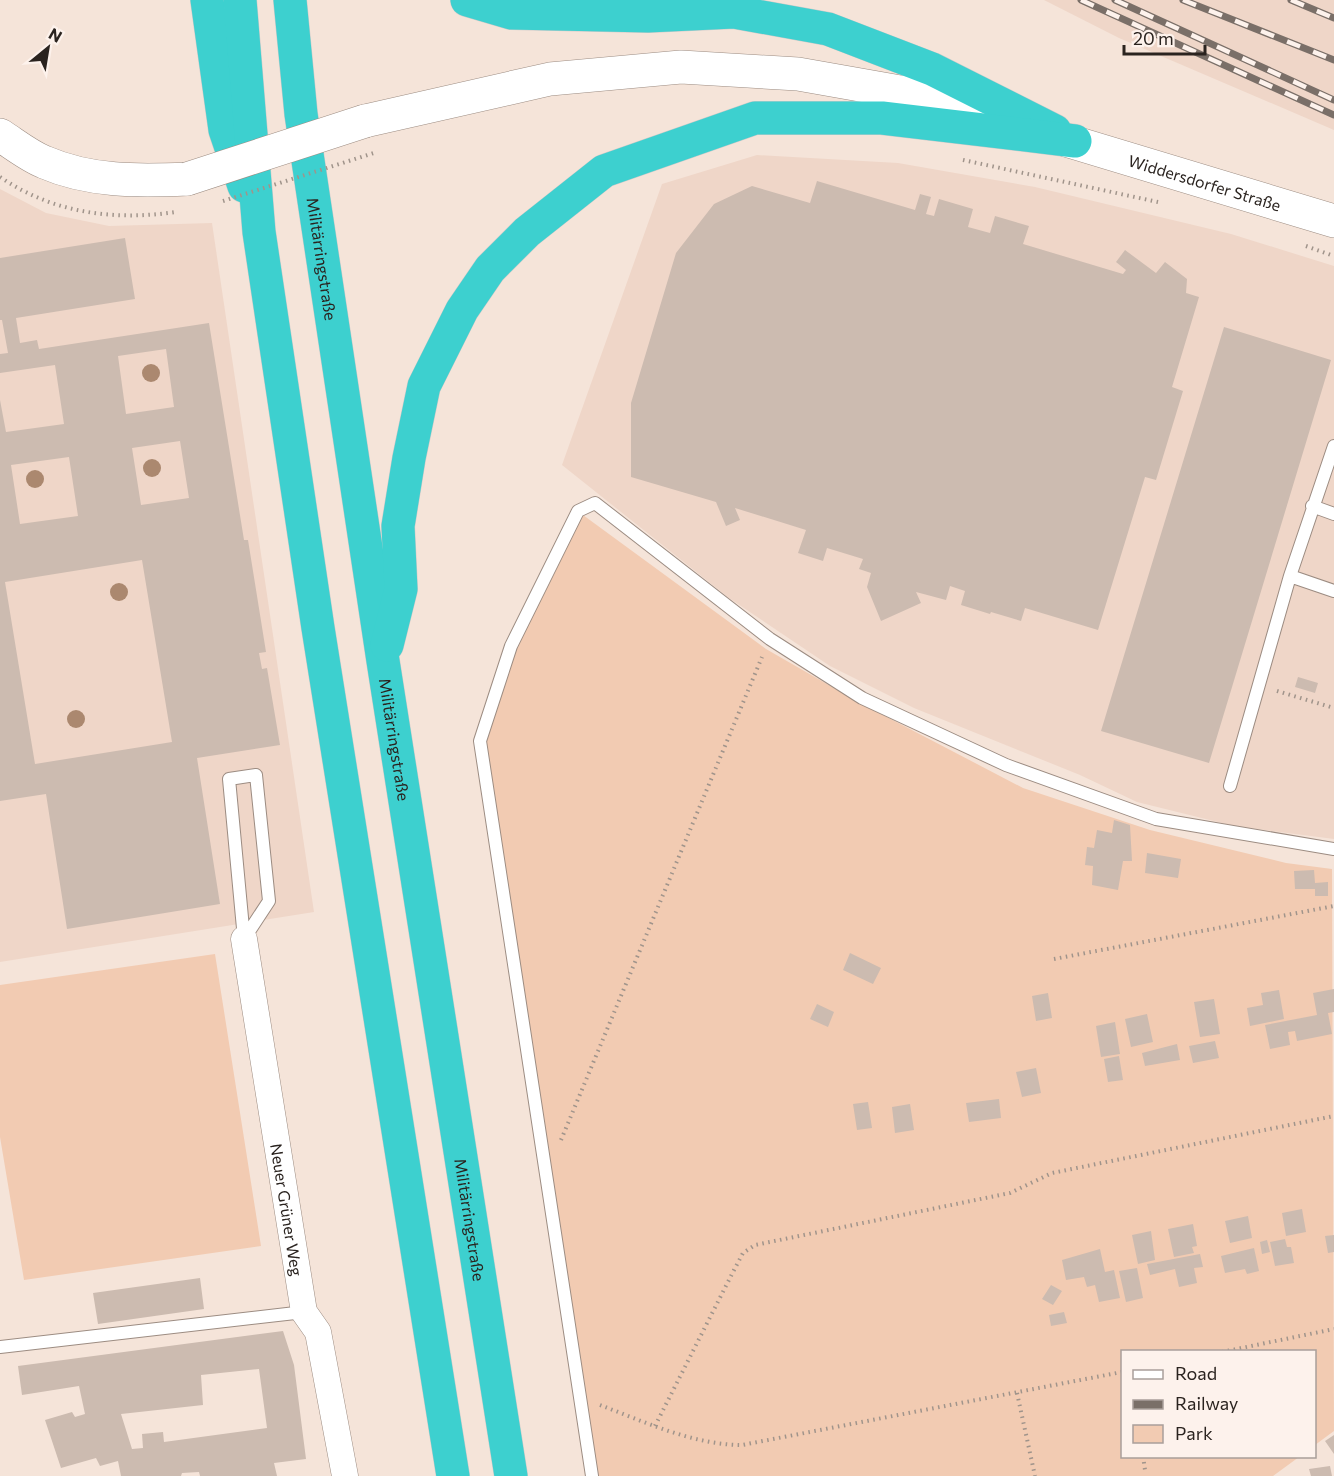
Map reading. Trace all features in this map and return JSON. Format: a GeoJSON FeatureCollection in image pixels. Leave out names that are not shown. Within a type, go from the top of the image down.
{"type":"FeatureCollection","features":[{"type":"Feature","properties":{"kind":"highway"},"geometry":{"type":"LineString","coordinates":[[207,0],[225,130],[259,232]]}},
{"type":"Feature","properties":{"kind":"highway"},"geometry":{"type":"LineString","coordinates":[[240,0],[259,232],[318,628],[453,1476]]}},
{"type":"Feature","properties":{"kind":"highway","name":"Militärringstraße"},"geometry":{"type":"LineString","coordinates":[[290,0],[302,114],[383,661],[511,1476]]}},
{"type":"Feature","properties":{"kind":"highway"},"geometry":{"type":"LineString","coordinates":[[467,0],[511,13],[648,16],[734,12],[828,28],[932,69],[1075,141]]}},
{"type":"Feature","properties":{"kind":"highway"},"geometry":{"type":"LineString","coordinates":[[383,661],[401,589],[398,526],[424,386],[462,310],[490,269],[527,232],[604,171],[755,118],[882,118],[1075,141]]}},
{"type":"Feature","properties":{"kind":"main road","name":"Widdersdorfer Straße"},"geometry":{"type":"LineString","coordinates":[[0,135],[43,162],[94,177],[128,182],[187,180],[365,121],[550,79],[681,67],[798,74],[917,95],[1334,220]]}},
{"type":"Feature","properties":{"kind":"street","name":"Neuer Grüner Weg"},"geometry":{"type":"LineString","coordinates":[[244,939],[304,1312],[318,1332],[345,1476]]}},
{"type":"Feature","properties":{"kind":"lane"},"geometry":{"type":"LineString","coordinates":[[1230,786],[1290,576],[1334,446]]}},
{"type":"Feature","properties":{"kind":"lane"},"geometry":{"type":"LineString","coordinates":[[592,1476],[480,741],[511,646],[578,511],[595,503],[770,639],[862,698],[1006,765],[1156,819],[1334,849]]}},
{"type":"Feature","properties":{"kind":"lane"},"geometry":{"type":"LineString","coordinates":[[1312,506],[1334,514]]}},
{"type":"Feature","properties":{"kind":"lane"},"geometry":{"type":"LineString","coordinates":[[1290,576],[1334,591]]}},
{"type":"Feature","properties":{"kind":"lane"},"geometry":{"type":"LineString","coordinates":[[256,775],[269,901],[244,939],[229,779],[256,775]]}},
{"type":"Feature","properties":{"kind":"lane"},"geometry":{"type":"LineString","coordinates":[[0,1347],[304,1312]]}},
{"type":"Feature","properties":{"kind":"path"},"geometry":{"type":"LineString","coordinates":[[220,202],[377,152]]}},
{"type":"Feature","properties":{"kind":"path"},"geometry":{"type":"LineString","coordinates":[[951,158],[1165,203]]}},
{"type":"Feature","properties":{"kind":"path"},"geometry":{"type":"LineString","coordinates":[[1298,244],[1334,256]]}},
{"type":"Feature","properties":{"kind":"path"},"geometry":{"type":"LineString","coordinates":[[546,1177],[770,639]]}},
{"type":"Feature","properties":{"kind":"path"},"geometry":{"type":"LineString","coordinates":[[1259,685],[1334,708]]}},
{"type":"Feature","properties":{"kind":"path"},"geometry":{"type":"LineString","coordinates":[[1054,958],[1334,906]]}},
{"type":"Feature","properties":{"kind":"path"},"geometry":{"type":"LineString","coordinates":[[655,1426],[743,1253],[755,1245],[1010,1193],[1052,1173],[1334,1116]]}},
{"type":"Feature","properties":{"kind":"path"},"geometry":{"type":"LineString","coordinates":[[1232,1350],[1334,1329]]}},
{"type":"Feature","properties":{"kind":"path"},"geometry":{"type":"LineString","coordinates":[[579,1397],[655,1426],[721,1445],[742,1445],[1121,1372]]}},
{"type":"Feature","properties":{"kind":"path"},"geometry":{"type":"LineString","coordinates":[[1017,1393],[1035,1476]]}},
{"type":"Feature","properties":{"kind":"path"},"geometry":{"type":"LineString","coordinates":[[1143,1458],[1145,1470]]}},
{"type":"Feature","properties":{"kind":"shaded area"},"geometry":{"type":"Polygon","coordinates":[[[1044,0],[1334,0],[1334,130],[1119,38],[1044,0]]]}},
{"type":"Feature","properties":{"kind":"shaded area"},"geometry":{"type":"Polygon","coordinates":[[[757,155],[898,163],[1035,187],[1231,234],[1334,266],[1334,839],[1234,826],[1137,802],[1080,775],[914,708],[830,666],[729,598],[562,465],[662,184],[757,155]]]}},
{"type":"Feature","properties":{"kind":"shaded area"},"geometry":{"type":"Polygon","coordinates":[[[0,189],[46,213],[109,226],[212,223],[314,912],[0,962],[0,189]]]}},
{"type":"Feature","properties":{"kind":"green space"},"geometry":{"type":"Polygon","coordinates":[[[583,515],[766,649],[860,703],[1023,788],[1150,830],[1286,863],[1332,869],[1334,1431],[1316,1444],[1316,1350],[1121,1350],[1121,1458],[1298,1458],[1273,1476],[598,1476],[480,741],[511,646],[583,515]]]}},
{"type":"Feature","properties":{"kind":"green space"},"geometry":{"type":"Polygon","coordinates":[[[215,954],[261,1246],[24,1280],[0,1137],[0,985],[215,954]]]}},
{"type":"Feature","properties":{"kind":"building"},"geometry":{"type":"Polygon","coordinates":[[[817,181],[915,210],[920,194],[931,197],[926,214],[934,216],[939,199],[973,209],[968,227],[990,233],[995,216],[1029,226],[1023,244],[1123,274],[1126,270],[1116,262],[1125,250],[1156,273],[1165,262],[1187,279],[1186,293],[1199,297],[1172,387],[1183,391],[1156,480],[1145,477],[1098,630],[1025,608],[1021,621],[991,612],[990,614],[961,605],[965,591],[950,586],[946,600],[916,592],[921,603],[881,621],[867,587],[871,573],[859,569],[863,559],[827,548],[823,561],[798,553],[806,530],[735,508],[740,520],[726,526],[716,502],[631,477],[631,403],[676,253],[714,204],[752,186],[810,203],[817,181]]]}},
{"type":"Feature","properties":{"kind":"building"},"geometry":{"type":"Polygon","coordinates":[[[125,238],[135,299],[16,318],[20,343],[37,340],[39,349],[209,323],[244,540],[248,540],[266,652],[259,653],[262,669],[267,668],[280,745],[197,758],[220,904],[67,929],[46,794],[0,801],[0,400],[6,432],[64,424],[55,365],[0,373],[0,354],[8,353],[2,320],[0,320],[0,258],[125,238]],[[166,349],[118,356],[126,414],[174,407],[166,349]],[[180,441],[132,448],[141,505],[189,498],[180,441]],[[69,457],[11,465],[20,524],[78,516],[69,457]],[[142,560],[5,582],[35,764],[172,742],[142,560]]]}},
{"type":"Feature","properties":{"kind":"building"},"geometry":{"type":"Polygon","coordinates":[[[1224,327],[1331,360],[1209,763],[1101,731],[1224,327]]]}},
{"type":"Feature","properties":{"kind":"building"},"geometry":{"type":"Polygon","coordinates":[[[1298,677],[1318,683],[1315,693],[1295,687],[1298,677]]]}},
{"type":"Feature","properties":{"kind":"building"},"geometry":{"type":"Polygon","coordinates":[[[1114,820],[1130,825],[1132,861],[1123,861],[1118,890],[1092,885],[1093,866],[1085,865],[1087,847],[1094,848],[1097,830],[1112,833],[1114,820]]]}},
{"type":"Feature","properties":{"kind":"building"},"geometry":{"type":"Polygon","coordinates":[[[1147,853],[1181,859],[1178,878],[1145,873],[1147,853]]]}},
{"type":"Feature","properties":{"kind":"building"},"geometry":{"type":"Polygon","coordinates":[[[1314,870],[1315,883],[1328,882],[1328,896],[1315,896],[1315,889],[1295,889],[1294,871],[1314,870]]]}},
{"type":"Feature","properties":{"kind":"building"},"geometry":{"type":"Polygon","coordinates":[[[850,953],[881,968],[873,984],[843,970],[850,953]]]}},
{"type":"Feature","properties":{"kind":"building"},"geometry":{"type":"Polygon","coordinates":[[[1334,989],[1334,1012],[1328,1013],[1332,1034],[1297,1041],[1295,1031],[1288,1032],[1290,1045],[1270,1049],[1265,1025],[1317,1015],[1313,993],[1334,989]]]}},
{"type":"Feature","properties":{"kind":"building"},"geometry":{"type":"Polygon","coordinates":[[[1279,990],[1284,1019],[1250,1026],[1247,1008],[1263,1005],[1261,993],[1279,990]]]}},
{"type":"Feature","properties":{"kind":"building"},"geometry":{"type":"Polygon","coordinates":[[[1048,993],[1052,1018],[1036,1021],[1032,996],[1048,993]]]}},
{"type":"Feature","properties":{"kind":"building"},"geometry":{"type":"Polygon","coordinates":[[[1214,999],[1220,1034],[1200,1037],[1194,1002],[1214,999]]]}},
{"type":"Feature","properties":{"kind":"building"},"geometry":{"type":"Polygon","coordinates":[[[817,1004],[834,1012],[828,1027],[810,1019],[817,1004]]]}},
{"type":"Feature","properties":{"kind":"building"},"geometry":{"type":"Polygon","coordinates":[[[1147,1014],[1153,1042],[1131,1047],[1125,1019],[1147,1014]]]}},
{"type":"Feature","properties":{"kind":"building"},"geometry":{"type":"Polygon","coordinates":[[[1115,1022],[1120,1054],[1101,1057],[1096,1026],[1115,1022]]]}},
{"type":"Feature","properties":{"kind":"building"},"geometry":{"type":"Polygon","coordinates":[[[1215,1041],[1219,1058],[1193,1063],[1189,1046],[1215,1041]]]}},
{"type":"Feature","properties":{"kind":"building"},"geometry":{"type":"Polygon","coordinates":[[[1177,1044],[1180,1060],[1145,1066],[1142,1053],[1177,1044]]]}},
{"type":"Feature","properties":{"kind":"building"},"geometry":{"type":"Polygon","coordinates":[[[1119,1056],[1123,1080],[1108,1082],[1104,1059],[1119,1056]]]}},
{"type":"Feature","properties":{"kind":"building"},"geometry":{"type":"Polygon","coordinates":[[[1036,1068],[1041,1093],[1022,1097],[1016,1072],[1036,1068]]]}},
{"type":"Feature","properties":{"kind":"building"},"geometry":{"type":"Polygon","coordinates":[[[999,1099],[1001,1118],[969,1122],[966,1103],[999,1099]]]}},
{"type":"Feature","properties":{"kind":"building"},"geometry":{"type":"Polygon","coordinates":[[[868,1102],[872,1128],[857,1130],[853,1104],[868,1102]]]}},
{"type":"Feature","properties":{"kind":"building"},"geometry":{"type":"Polygon","coordinates":[[[910,1104],[914,1130],[895,1133],[892,1107],[910,1104]]]}},
{"type":"Feature","properties":{"kind":"building"},"geometry":{"type":"Polygon","coordinates":[[[1302,1209],[1306,1232],[1286,1236],[1282,1213],[1302,1209]]]}},
{"type":"Feature","properties":{"kind":"building"},"geometry":{"type":"Polygon","coordinates":[[[1248,1216],[1252,1238],[1230,1243],[1225,1221],[1248,1216]]]}},
{"type":"Feature","properties":{"kind":"building"},"geometry":{"type":"Polygon","coordinates":[[[1193,1224],[1197,1246],[1192,1247],[1194,1253],[1174,1257],[1168,1229],[1193,1224]]]}},
{"type":"Feature","properties":{"kind":"building"},"geometry":{"type":"Polygon","coordinates":[[[1151,1231],[1155,1260],[1138,1264],[1132,1235],[1151,1231]]]}},
{"type":"Feature","properties":{"kind":"building"},"geometry":{"type":"Polygon","coordinates":[[[1334,1235],[1334,1252],[1328,1253],[1325,1236],[1334,1235]]]}},
{"type":"Feature","properties":{"kind":"building"},"geometry":{"type":"Polygon","coordinates":[[[1285,1239],[1287,1247],[1291,1247],[1294,1263],[1275,1266],[1270,1242],[1285,1239]]]}},
{"type":"Feature","properties":{"kind":"building"},"geometry":{"type":"Polygon","coordinates":[[[1267,1240],[1270,1252],[1262,1254],[1260,1242],[1267,1240]]]}},
{"type":"Feature","properties":{"kind":"building"},"geometry":{"type":"Polygon","coordinates":[[[1254,1248],[1259,1271],[1247,1274],[1245,1269],[1225,1273],[1221,1256],[1254,1248]]]}},
{"type":"Feature","properties":{"kind":"building"},"geometry":{"type":"Polygon","coordinates":[[[1100,1249],[1105,1272],[1114,1270],[1120,1298],[1099,1302],[1095,1285],[1087,1287],[1084,1277],[1066,1280],[1062,1260],[1100,1249]]]}},
{"type":"Feature","properties":{"kind":"building"},"geometry":{"type":"Polygon","coordinates":[[[1200,1254],[1203,1267],[1194,1268],[1197,1283],[1179,1287],[1175,1269],[1150,1275],[1147,1264],[1200,1254]]]}},
{"type":"Feature","properties":{"kind":"building"},"geometry":{"type":"Polygon","coordinates":[[[1137,1268],[1143,1298],[1126,1302],[1119,1271],[1137,1268]]]}},
{"type":"Feature","properties":{"kind":"building"},"geometry":{"type":"Polygon","coordinates":[[[200,1278],[204,1309],[98,1324],[93,1293],[200,1278]]]}},
{"type":"Feature","properties":{"kind":"building"},"geometry":{"type":"Polygon","coordinates":[[[1051,1285],[1062,1291],[1053,1305],[1042,1299],[1051,1285]]]}},
{"type":"Feature","properties":{"kind":"building"},"geometry":{"type":"Polygon","coordinates":[[[1064,1312],[1067,1323],[1051,1326],[1049,1315],[1064,1312]]]}},
{"type":"Feature","properties":{"kind":"building"},"geometry":{"type":"Polygon","coordinates":[[[283,1331],[294,1365],[306,1459],[274,1463],[277,1476],[200,1476],[199,1472],[182,1473],[181,1476],[121,1476],[118,1461],[100,1466],[96,1458],[61,1468],[45,1420],[72,1412],[75,1417],[85,1414],[79,1386],[22,1395],[18,1366],[283,1331]],[[259,1369],[201,1375],[203,1405],[121,1414],[132,1449],[143,1448],[142,1434],[163,1432],[164,1442],[267,1428],[259,1369]]]}},
{"type":"Feature","properties":{"kind":"building"},"geometry":{"type":"Polygon","coordinates":[[[1334,1435],[1334,1454],[1325,1441],[1334,1435]]]}},
{"type":"Feature","properties":{"kind":"building"},"geometry":{"type":"Polygon","coordinates":[[[1330,1466],[1332,1476],[1311,1476],[1309,1469],[1330,1466]]]}},
{"type":"Feature","properties":{"kind":"railway"},"geometry":{"type":"LineString","coordinates":[[1081,0],[1334,115]]}},
{"type":"Feature","properties":{"kind":"railway"},"geometry":{"type":"LineString","coordinates":[[1115,0],[1334,100]]}},
{"type":"Feature","properties":{"kind":"railway"},"geometry":{"type":"LineString","coordinates":[[1183,0],[1334,60]]}},
{"type":"Feature","properties":{"kind":"railway"},"geometry":{"type":"LineString","coordinates":[[1291,0],[1334,18]]}}]}
